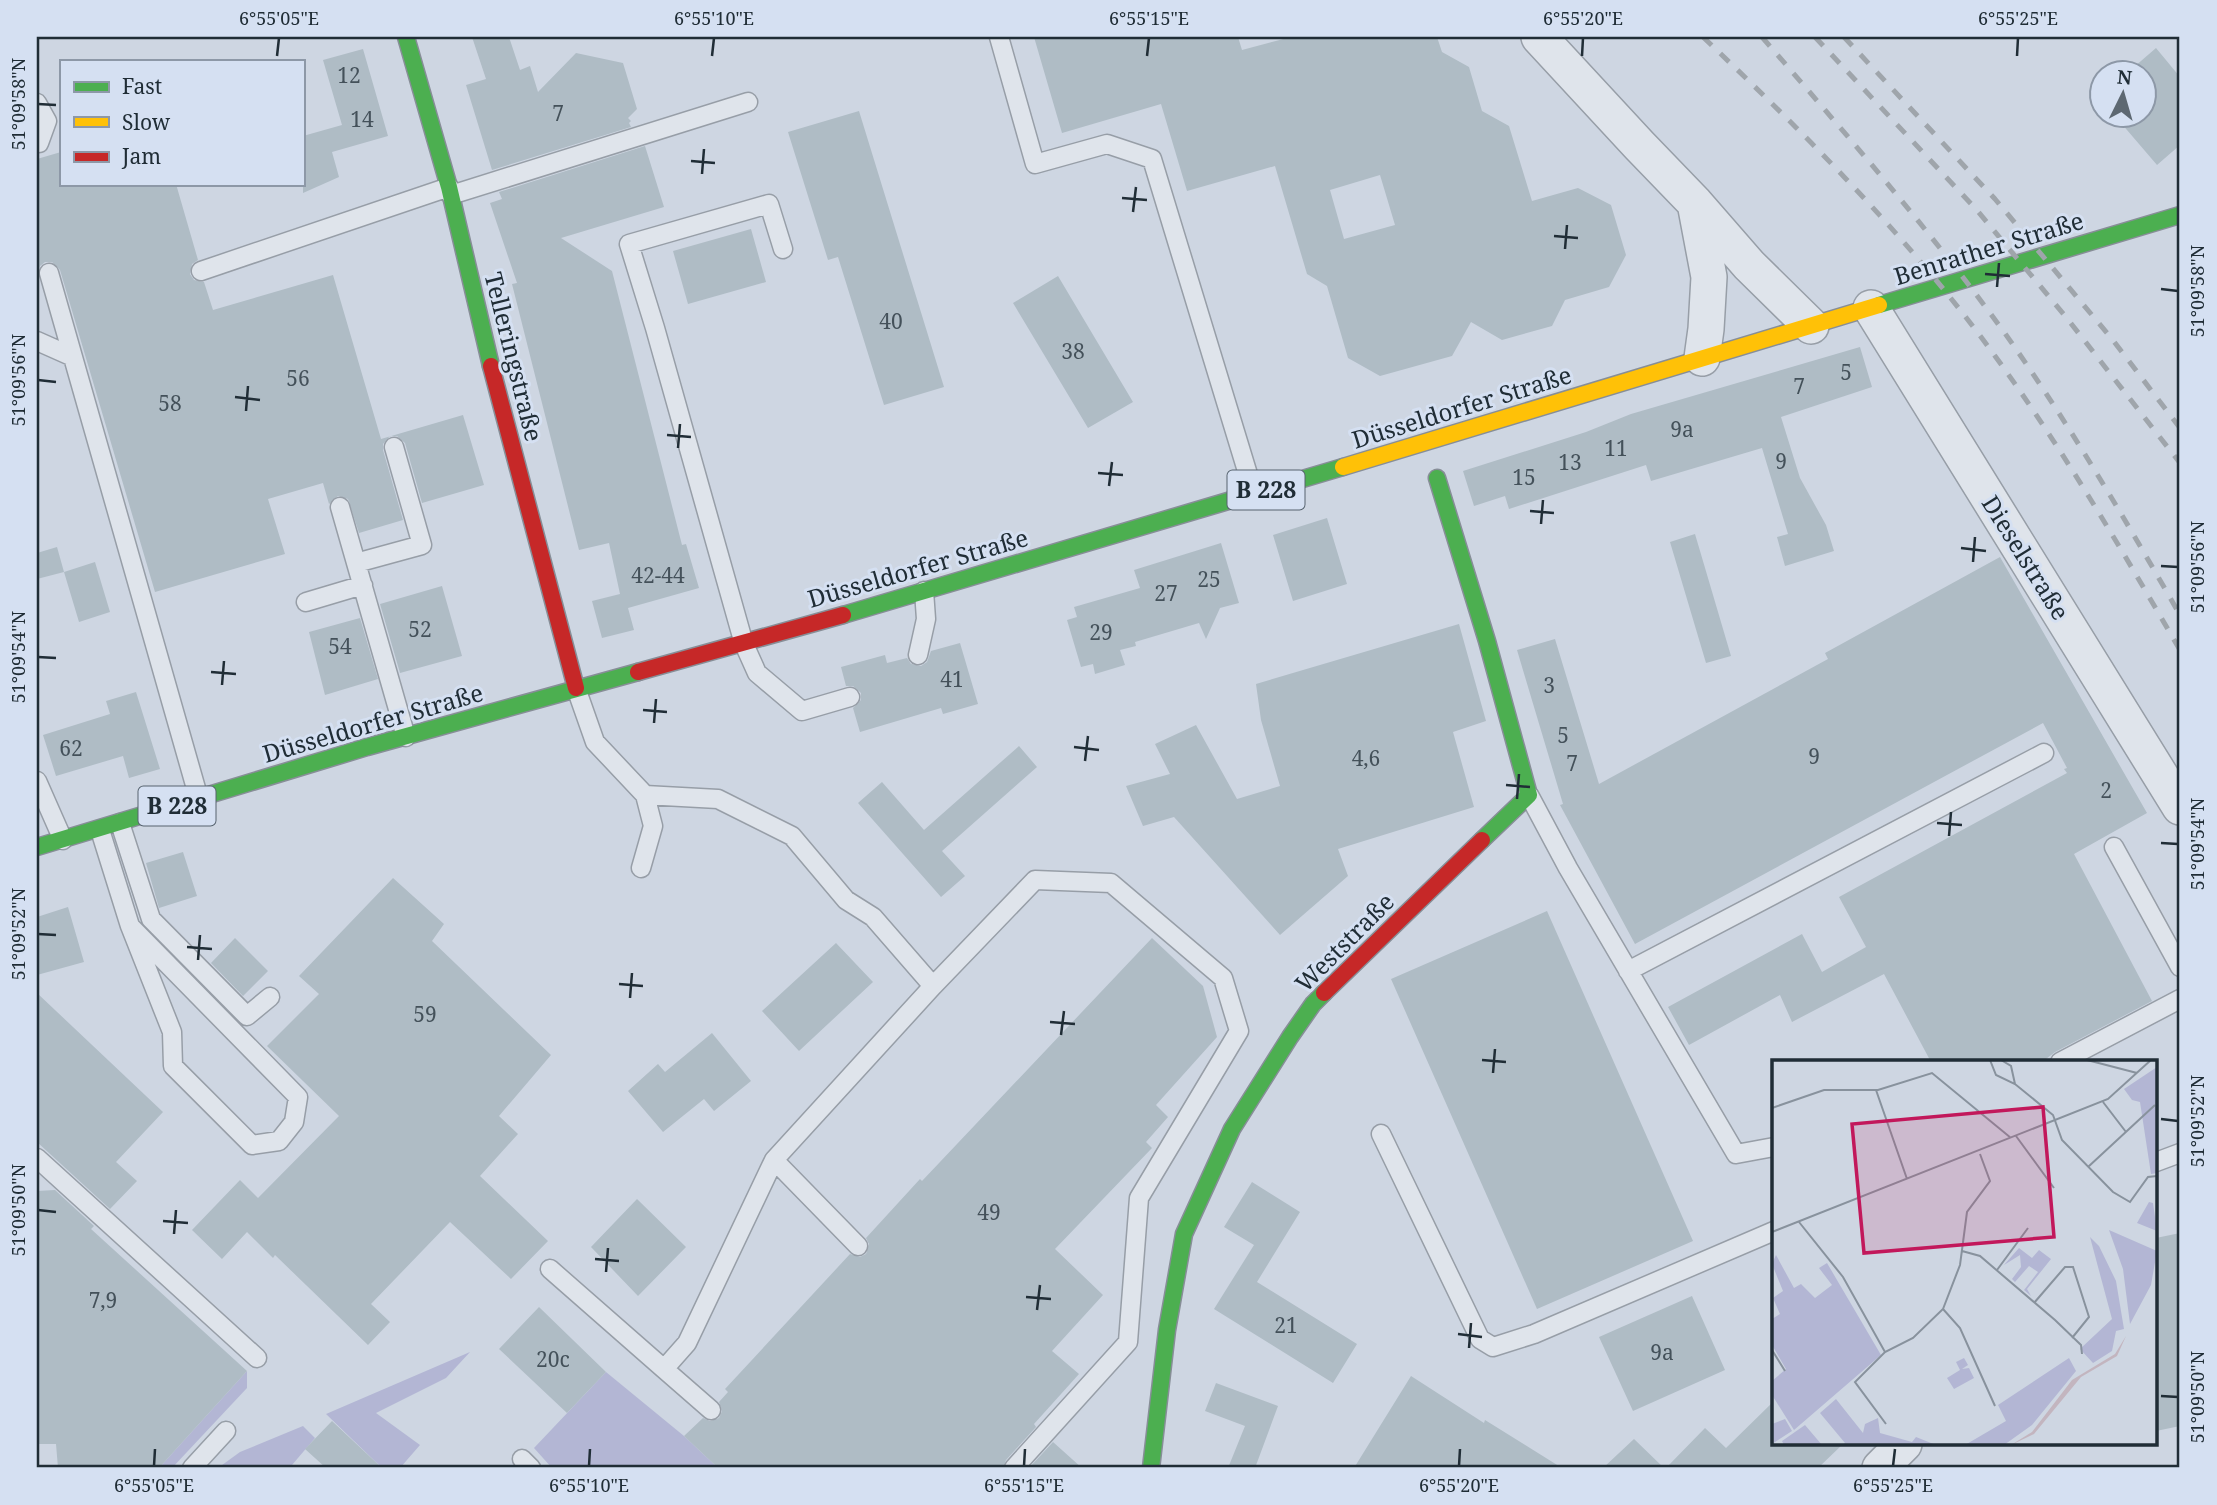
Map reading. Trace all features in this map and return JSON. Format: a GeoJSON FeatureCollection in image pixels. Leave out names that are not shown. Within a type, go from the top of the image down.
{"type":"FeatureCollection","features":[{"type":"Feature","properties":{"kind":"main road","name":"Telleringstraße"},"geometry":{"type":"LineString","coordinates":[[406,37],[450,191],[481,328],[576,688]]}},
{"type":"Feature","properties":{"kind":"main road","name":"Benrather Straße"},"geometry":{"type":"LineString","coordinates":[[1811,326],[2180,215]]}},
{"type":"Feature","properties":{"kind":"main road","name":"Düsseldorfer Straße"},"geometry":{"type":"LineString","coordinates":[[37,847],[576,688],[744,644],[1811,326]]}},
{"type":"Feature","properties":{"kind":"main road"},"geometry":{"type":"LineString","coordinates":[[1437,478],[1530,795]]}},
{"type":"Feature","properties":{"kind":"main road","name":"Weststraße"},"geometry":{"type":"LineString","coordinates":[[1151,1468],[1167,1330],[1184,1234],[1232,1129],[1313,1004],[1530,795]]}},
{"type":"Feature","properties":{"kind":"street"},"geometry":{"type":"LineString","coordinates":[[1539,37],[1695,203],[1749,265],[1811,326]]}},
{"type":"Feature","properties":{"kind":"street"},"geometry":{"type":"LineString","coordinates":[[1695,203],[1709,277],[1702,358]]}},
{"type":"Feature","properties":{"kind":"street","name":"Dieselstraße"},"geometry":{"type":"LineString","coordinates":[[1871,308],[2180,807]]}},
{"type":"Feature","properties":{"kind":"street"},"geometry":{"type":"LineString","coordinates":[[1880,1468],[1902,1446]]}},
{"type":"Feature","properties":{"kind":"lane"},"geometry":{"type":"LineString","coordinates":[[999,37],[1035,164],[1107,144],[1152,159],[1254,494]]}},
{"type":"Feature","properties":{"kind":"lane"},"geometry":{"type":"LineString","coordinates":[[201,271],[450,191],[748,102]]}},
{"type":"Feature","properties":{"kind":"lane"},"geometry":{"type":"LineString","coordinates":[[37,103],[47,121],[37,143]]}},
{"type":"Feature","properties":{"kind":"lane"},"geometry":{"type":"LineString","coordinates":[[783,249],[769,204],[629,244],[744,644],[757,673],[802,711],[850,698]]}},
{"type":"Feature","properties":{"kind":"lane"},"geometry":{"type":"LineString","coordinates":[[49,273],[199,799]]}},
{"type":"Feature","properties":{"kind":"lane"},"geometry":{"type":"LineString","coordinates":[[37,341],[73,357]]}},
{"type":"Feature","properties":{"kind":"lane"},"geometry":{"type":"LineString","coordinates":[[356,563],[422,545],[394,447]]}},
{"type":"Feature","properties":{"kind":"lane"},"geometry":{"type":"LineString","coordinates":[[340,508],[406,737]]}},
{"type":"Feature","properties":{"kind":"lane"},"geometry":{"type":"LineString","coordinates":[[306,601],[363,585]]}},
{"type":"Feature","properties":{"kind":"lane"},"geometry":{"type":"LineString","coordinates":[[918,655],[926,619],[924,591]]}},
{"type":"Feature","properties":{"kind":"lane"},"geometry":{"type":"LineString","coordinates":[[576,688],[595,742],[645,794],[653,826],[641,869]]}},
{"type":"Feature","properties":{"kind":"lane"},"geometry":{"type":"LineString","coordinates":[[1628,971],[2043,753]]}},
{"type":"Feature","properties":{"kind":"lane"},"geometry":{"type":"LineString","coordinates":[[37,781],[63,840]]}},
{"type":"Feature","properties":{"kind":"lane"},"geometry":{"type":"LineString","coordinates":[[645,794],[718,799],[792,836],[846,900],[873,917],[933,986]]}},
{"type":"Feature","properties":{"kind":"lane"},"geometry":{"type":"LineString","coordinates":[[1530,795],[1568,868],[1736,1154],[1772,1147]]}},
{"type":"Feature","properties":{"kind":"lane"},"geometry":{"type":"LineString","coordinates":[[120,823],[151,919],[247,1016],[270,997]]}},
{"type":"Feature","properties":{"kind":"lane"},"geometry":{"type":"LineString","coordinates":[[100,830],[130,926],[172,1032],[173,1066],[252,1145],[279,1140],[294,1122],[298,1097],[130,926]]}},
{"type":"Feature","properties":{"kind":"lane"},"geometry":{"type":"LineString","coordinates":[[2115,847],[2180,967]]}},
{"type":"Feature","properties":{"kind":"lane"},"geometry":{"type":"LineString","coordinates":[[664,1370],[687,1343],[774,1160],[933,986],[1035,880],[1111,883],[1223,978],[1239,1031],[1139,1198],[1128,1342],[1014,1468]]}},
{"type":"Feature","properties":{"kind":"lane"},"geometry":{"type":"LineString","coordinates":[[2064,1060],[2180,999]]}},
{"type":"Feature","properties":{"kind":"lane"},"geometry":{"type":"LineString","coordinates":[[1381,1134],[1480,1339],[1493,1347],[1534,1334],[1772,1232]]}},
{"type":"Feature","properties":{"kind":"lane"},"geometry":{"type":"LineString","coordinates":[[2158,1161],[2180,1153]]}},
{"type":"Feature","properties":{"kind":"lane"},"geometry":{"type":"LineString","coordinates":[[37,1158],[257,1358]]}},
{"type":"Feature","properties":{"kind":"lane"},"geometry":{"type":"LineString","coordinates":[[774,1160],[858,1245]]}},
{"type":"Feature","properties":{"kind":"lane"},"geometry":{"type":"LineString","coordinates":[[550,1269],[711,1410]]}},
{"type":"Feature","properties":{"kind":"lane"},"geometry":{"type":"LineString","coordinates":[[192,1468],[226,1431]]}},
{"type":"Feature","properties":{"kind":"shaded area"},"geometry":{"type":"Polygon","coordinates":[[[470,1352],[446,1378],[376,1413],[420,1445],[400,1468],[382,1468],[326,1414],[470,1352]]]}},
{"type":"Feature","properties":{"kind":"shaded area"},"geometry":{"type":"Polygon","coordinates":[[[247,1371],[247,1388],[172,1468],[159,1468],[247,1371]]]}},
{"type":"Feature","properties":{"kind":"shaded area"},"geometry":{"type":"Polygon","coordinates":[[[606,1372],[684,1436],[718,1468],[552,1468],[534,1448],[606,1372]]]}},
{"type":"Feature","properties":{"kind":"shaded area"},"geometry":{"type":"Polygon","coordinates":[[[303,1426],[315,1438],[292,1465],[295,1468],[218,1468],[240,1452],[303,1426]]]}},
{"type":"Feature","properties":{"kind":"building"},"geometry":{"type":"Polygon","coordinates":[[[472,37],[509,37],[520,70],[530,66],[538,92],[576,53],[623,63],[637,109],[628,118],[631,127],[492,170],[466,85],[486,79],[472,37]]]}},
{"type":"Feature","properties":{"kind":"building"},"geometry":{"type":"Polygon","coordinates":[[[1034,37],[1238,37],[1242,50],[1291,37],[1437,37],[1442,52],[1469,67],[1482,111],[1509,126],[1532,201],[1578,188],[1611,205],[1626,255],[1609,287],[1565,300],[1552,326],[1502,340],[1471,322],[1452,356],[1380,376],[1348,358],[1327,286],[1307,274],[1275,166],[1187,191],[1161,104],[1062,133],[1034,37]],[[1380,175],[1330,190],[1344,239],[1395,225],[1380,175]]]}},
{"type":"Feature","properties":{"kind":"building"},"geometry":{"type":"Polygon","coordinates":[[[2156,48],[2180,77],[2180,145],[2157,165],[2127,130],[2158,130],[2158,60],[2142,60],[2156,48]]]}},
{"type":"Feature","properties":{"kind":"building"},"geometry":{"type":"Polygon","coordinates":[[[363,49],[388,136],[332,152],[339,177],[303,193],[304,136],[342,125],[323,60],[363,49]]]}},
{"type":"Feature","properties":{"kind":"building"},"geometry":{"type":"Polygon","coordinates":[[[859,111],[944,387],[884,405],[838,257],[828,260],[788,132],[859,111]]]}},
{"type":"Feature","properties":{"kind":"building"},"geometry":{"type":"Polygon","coordinates":[[[645,146],[664,207],[561,238],[612,271],[682,545],[686,544],[699,588],[628,608],[634,630],[602,638],[592,601],[620,594],[609,543],[579,550],[512,284],[517,283],[490,203],[502,199],[499,192],[645,146]]]}},
{"type":"Feature","properties":{"kind":"building"},"geometry":{"type":"Polygon","coordinates":[[[60,152],[60,186],[177,186],[198,260],[192,264],[190,274],[194,280],[204,282],[213,310],[333,275],[381,439],[390,436],[383,444],[383,450],[403,520],[359,533],[348,499],[338,496],[329,504],[323,483],[268,499],[285,554],[155,592],[60,270],[52,262],[45,262],[40,266],[37,276],[37,159],[60,152]]]}},
{"type":"Feature","properties":{"kind":"building"},"geometry":{"type":"Polygon","coordinates":[[[751,229],[766,282],[688,304],[673,251],[751,229]]]}},
{"type":"Feature","properties":{"kind":"building"},"geometry":{"type":"Polygon","coordinates":[[[1058,276],[1133,402],[1088,428],[1013,303],[1058,276]]]}},
{"type":"Feature","properties":{"kind":"building"},"geometry":{"type":"Polygon","coordinates":[[[1860,347],[1872,387],[1781,417],[1800,478],[1826,525],[1834,551],[1785,566],[1777,537],[1788,534],[1762,448],[1651,481],[1646,465],[1509,509],[1505,496],[1474,506],[1463,471],[1586,432],[1631,414],[1860,347]]]}},
{"type":"Feature","properties":{"kind":"building"},"geometry":{"type":"Polygon","coordinates":[[[463,415],[484,485],[422,503],[405,443],[397,436],[391,436],[463,415]]]}},
{"type":"Feature","properties":{"kind":"building"},"geometry":{"type":"Polygon","coordinates":[[[1327,518],[1347,584],[1293,601],[1273,535],[1327,518]]]}},
{"type":"Feature","properties":{"kind":"building"},"geometry":{"type":"Polygon","coordinates":[[[1695,534],[1731,656],[1706,663],[1670,542],[1695,534]]]}},
{"type":"Feature","properties":{"kind":"building"},"geometry":{"type":"Polygon","coordinates":[[[1221,543],[1239,603],[1220,608],[1206,639],[1199,623],[1135,642],[1136,646],[1120,650],[1125,665],[1095,674],[1093,664],[1081,667],[1067,620],[1077,617],[1074,607],[1140,588],[1134,570],[1221,543]]]}},
{"type":"Feature","properties":{"kind":"building"},"geometry":{"type":"Polygon","coordinates":[[[57,547],[64,572],[37,579],[37,553],[57,547]]]}},
{"type":"Feature","properties":{"kind":"building"},"geometry":{"type":"Polygon","coordinates":[[[2000,557],[2147,813],[2074,854],[2152,1001],[2045,1060],[1930,1060],[1884,974],[1792,1022],[1780,995],[1689,1045],[1668,1007],[1802,934],[1822,972],[1866,947],[1839,897],[2067,773],[2064,769],[2067,768],[2043,723],[1635,944],[1560,805],[1563,804],[1517,650],[1555,639],[1599,784],[1828,659],[1825,653],[2000,557]]]}},
{"type":"Feature","properties":{"kind":"building"},"geometry":{"type":"Polygon","coordinates":[[[95,562],[110,612],[79,622],[64,572],[95,562]]]}},
{"type":"Feature","properties":{"kind":"building"},"geometry":{"type":"Polygon","coordinates":[[[442,586],[462,656],[400,673],[380,604],[442,586]]]}},
{"type":"Feature","properties":{"kind":"building"},"geometry":{"type":"Polygon","coordinates":[[[360,618],[378,679],[325,695],[309,632],[360,618]]]}},
{"type":"Feature","properties":{"kind":"building"},"geometry":{"type":"Polygon","coordinates":[[[1459,624],[1486,721],[1453,732],[1474,807],[1338,849],[1348,876],[1280,935],[1174,817],[1143,826],[1126,786],[1170,774],[1155,744],[1196,725],[1237,799],[1280,786],[1261,720],[1256,684],[1459,624]]]}},
{"type":"Feature","properties":{"kind":"building"},"geometry":{"type":"Polygon","coordinates":[[[960,643],[978,704],[943,714],[941,708],[860,732],[853,708],[861,700],[861,693],[853,686],[846,686],[841,667],[885,655],[887,663],[907,658],[911,664],[921,666],[927,662],[931,651],[960,643]]]}},
{"type":"Feature","properties":{"kind":"building"},"geometry":{"type":"Polygon","coordinates":[[[136,692],[160,769],[129,778],[123,756],[56,776],[43,735],[110,714],[106,701],[136,692]]]}},
{"type":"Feature","properties":{"kind":"building"},"geometry":{"type":"Polygon","coordinates":[[[1019,746],[1037,767],[942,851],[965,876],[941,897],[858,803],[882,782],[924,830],[1019,746]]]}},
{"type":"Feature","properties":{"kind":"building"},"geometry":{"type":"Polygon","coordinates":[[[183,852],[197,896],[159,908],[146,863],[183,852]]]}},
{"type":"Feature","properties":{"kind":"building"},"geometry":{"type":"Polygon","coordinates":[[[393,878],[444,924],[432,941],[551,1055],[499,1116],[518,1134],[480,1176],[548,1241],[511,1279],[450,1222],[371,1304],[390,1322],[368,1345],[275,1255],[273,1258],[247,1232],[222,1259],[192,1230],[240,1180],[258,1198],[339,1116],[267,1046],[319,994],[299,976],[393,878]]]}},
{"type":"Feature","properties":{"kind":"building"},"geometry":{"type":"Polygon","coordinates":[[[68,907],[84,962],[37,975],[37,917],[68,907]]]}},
{"type":"Feature","properties":{"kind":"building"},"geometry":{"type":"Polygon","coordinates":[[[1547,911],[1693,1241],[1537,1309],[1391,979],[1547,911]]]}},
{"type":"Feature","properties":{"kind":"building"},"geometry":{"type":"Polygon","coordinates":[[[235,938],[268,971],[243,996],[211,963],[235,938]]]}},
{"type":"Feature","properties":{"kind":"building"},"geometry":{"type":"Polygon","coordinates":[[[1152,938],[1203,986],[1217,1037],[1156,1105],[1168,1117],[1146,1142],[1152,1148],[1055,1249],[1103,1295],[1052,1351],[1079,1374],[1034,1424],[1036,1427],[1006,1460],[1003,1468],[718,1468],[684,1436],[703,1418],[710,1421],[719,1418],[722,1411],[719,1402],[728,1392],[725,1389],[850,1254],[860,1257],[866,1254],[869,1244],[866,1238],[1152,938]]]}},
{"type":"Feature","properties":{"kind":"building"},"geometry":{"type":"Polygon","coordinates":[[[836,943],[873,982],[799,1051],[762,1011],[836,943]]]}},
{"type":"Feature","properties":{"kind":"building"},"geometry":{"type":"Polygon","coordinates":[[[37,993],[163,1112],[116,1162],[137,1181],[110,1209],[37,1142],[37,993]]]}},
{"type":"Feature","properties":{"kind":"building"},"geometry":{"type":"Polygon","coordinates":[[[712,1033],[751,1081],[714,1111],[704,1099],[663,1132],[628,1091],[658,1064],[665,1072],[712,1033]]]}},
{"type":"Feature","properties":{"kind":"building"},"geometry":{"type":"Polygon","coordinates":[[[1252,1182],[1300,1212],[1257,1282],[1357,1344],[1333,1383],[1214,1309],[1254,1245],[1224,1227],[1252,1182]]]}},
{"type":"Feature","properties":{"kind":"building"},"geometry":{"type":"Polygon","coordinates":[[[55,1190],[94,1226],[91,1229],[247,1371],[159,1468],[58,1468],[56,1444],[37,1444],[37,1191],[55,1190]]]}},
{"type":"Feature","properties":{"kind":"building"},"geometry":{"type":"Polygon","coordinates":[[[637,1199],[686,1247],[638,1296],[591,1247],[637,1199]]]}},
{"type":"Feature","properties":{"kind":"building"},"geometry":{"type":"Polygon","coordinates":[[[2180,1233],[2180,1426],[2158,1431],[2158,1238],[2180,1233]]]}},
{"type":"Feature","properties":{"kind":"building"},"geometry":{"type":"Polygon","coordinates":[[[1692,1296],[1725,1370],[1633,1411],[1599,1337],[1692,1296]]]}},
{"type":"Feature","properties":{"kind":"building"},"geometry":{"type":"Polygon","coordinates":[[[539,1307],[606,1372],[567,1413],[499,1349],[539,1307]]]}},
{"type":"Feature","properties":{"kind":"building"},"geometry":{"type":"Polygon","coordinates":[[[1411,1376],[1484,1423],[1485,1420],[1562,1468],[1354,1468],[1411,1376]]]}},
{"type":"Feature","properties":{"kind":"building"},"geometry":{"type":"Polygon","coordinates":[[[1216,1383],[1278,1406],[1255,1468],[1228,1468],[1245,1426],[1205,1411],[1216,1383]]]}},
{"type":"Feature","properties":{"kind":"building"},"geometry":{"type":"Polygon","coordinates":[[[1772,1403],[1772,1446],[1841,1446],[1818,1468],[1666,1468],[1705,1428],[1726,1448],[1772,1403]]]}},
{"type":"Feature","properties":{"kind":"building"},"geometry":{"type":"Polygon","coordinates":[[[332,1421],[382,1468],[326,1468],[305,1449],[332,1421]]]}},
{"type":"Feature","properties":{"kind":"building"},"geometry":{"type":"Polygon","coordinates":[[[1634,1439],[1664,1468],[1603,1468],[1634,1439]]]}},
{"type":"Feature","properties":{"kind":"building"},"geometry":{"type":"Polygon","coordinates":[[[1053,1442],[1082,1468],[1029,1468],[1053,1442]]]}},
{"type":"Feature","properties":{"kind":"railway"},"geometry":{"type":"LineString","coordinates":[[1703,37],[1850,183],[1919,260],[1984,341],[2062,454],[2180,650]]}},
{"type":"Feature","properties":{"kind":"railway"},"geometry":{"type":"LineString","coordinates":[[1762,37],[1916,219],[2004,332],[2095,471],[2180,615]]}},
{"type":"Feature","properties":{"kind":"railway"},"geometry":{"type":"LineString","coordinates":[[1815,37],[1975,208],[2066,317],[2180,463]]}},
{"type":"Feature","properties":{"kind":"railway"},"geometry":{"type":"LineString","coordinates":[[1844,37],[1995,199],[2112,339],[2180,428]]}},
{"type":"Feature","properties":{"kind":"traffic: fast"},"geometry":{"type":"LineString","coordinates":[[406,37],[449,187],[491,366]]}},
{"type":"Feature","properties":{"kind":"traffic: fast"},"geometry":{"type":"LineString","coordinates":[[1879,305],[2180,215]]}},
{"type":"Feature","properties":{"kind":"traffic: fast"},"geometry":{"type":"LineString","coordinates":[[843,615],[1343,467]]}},
{"type":"Feature","properties":{"kind":"traffic: fast"},"geometry":{"type":"LineString","coordinates":[[1437,478],[1487,641],[1529,795],[1482,840]]}},
{"type":"Feature","properties":{"kind":"traffic: fast"},"geometry":{"type":"LineString","coordinates":[[37,847],[367,747],[638,672]]}},
{"type":"Feature","properties":{"kind":"traffic: fast"},"geometry":{"type":"LineString","coordinates":[[1151,1468],[1167,1330],[1184,1234],[1232,1129],[1290,1037],[1324,993]]}},
{"type":"Feature","properties":{"kind":"traffic: slow"},"geometry":{"type":"LineString","coordinates":[[1343,467],[1879,305]]}},
{"type":"Feature","properties":{"kind":"traffic: jam"},"geometry":{"type":"LineString","coordinates":[[491,366],[576,688]]}},
{"type":"Feature","properties":{"kind":"traffic: jam"},"geometry":{"type":"LineString","coordinates":[[638,672],[843,615]]}},
{"type":"Feature","properties":{"kind":"traffic: jam"},"geometry":{"type":"LineString","coordinates":[[1324,993],[1482,840]]}}]}
